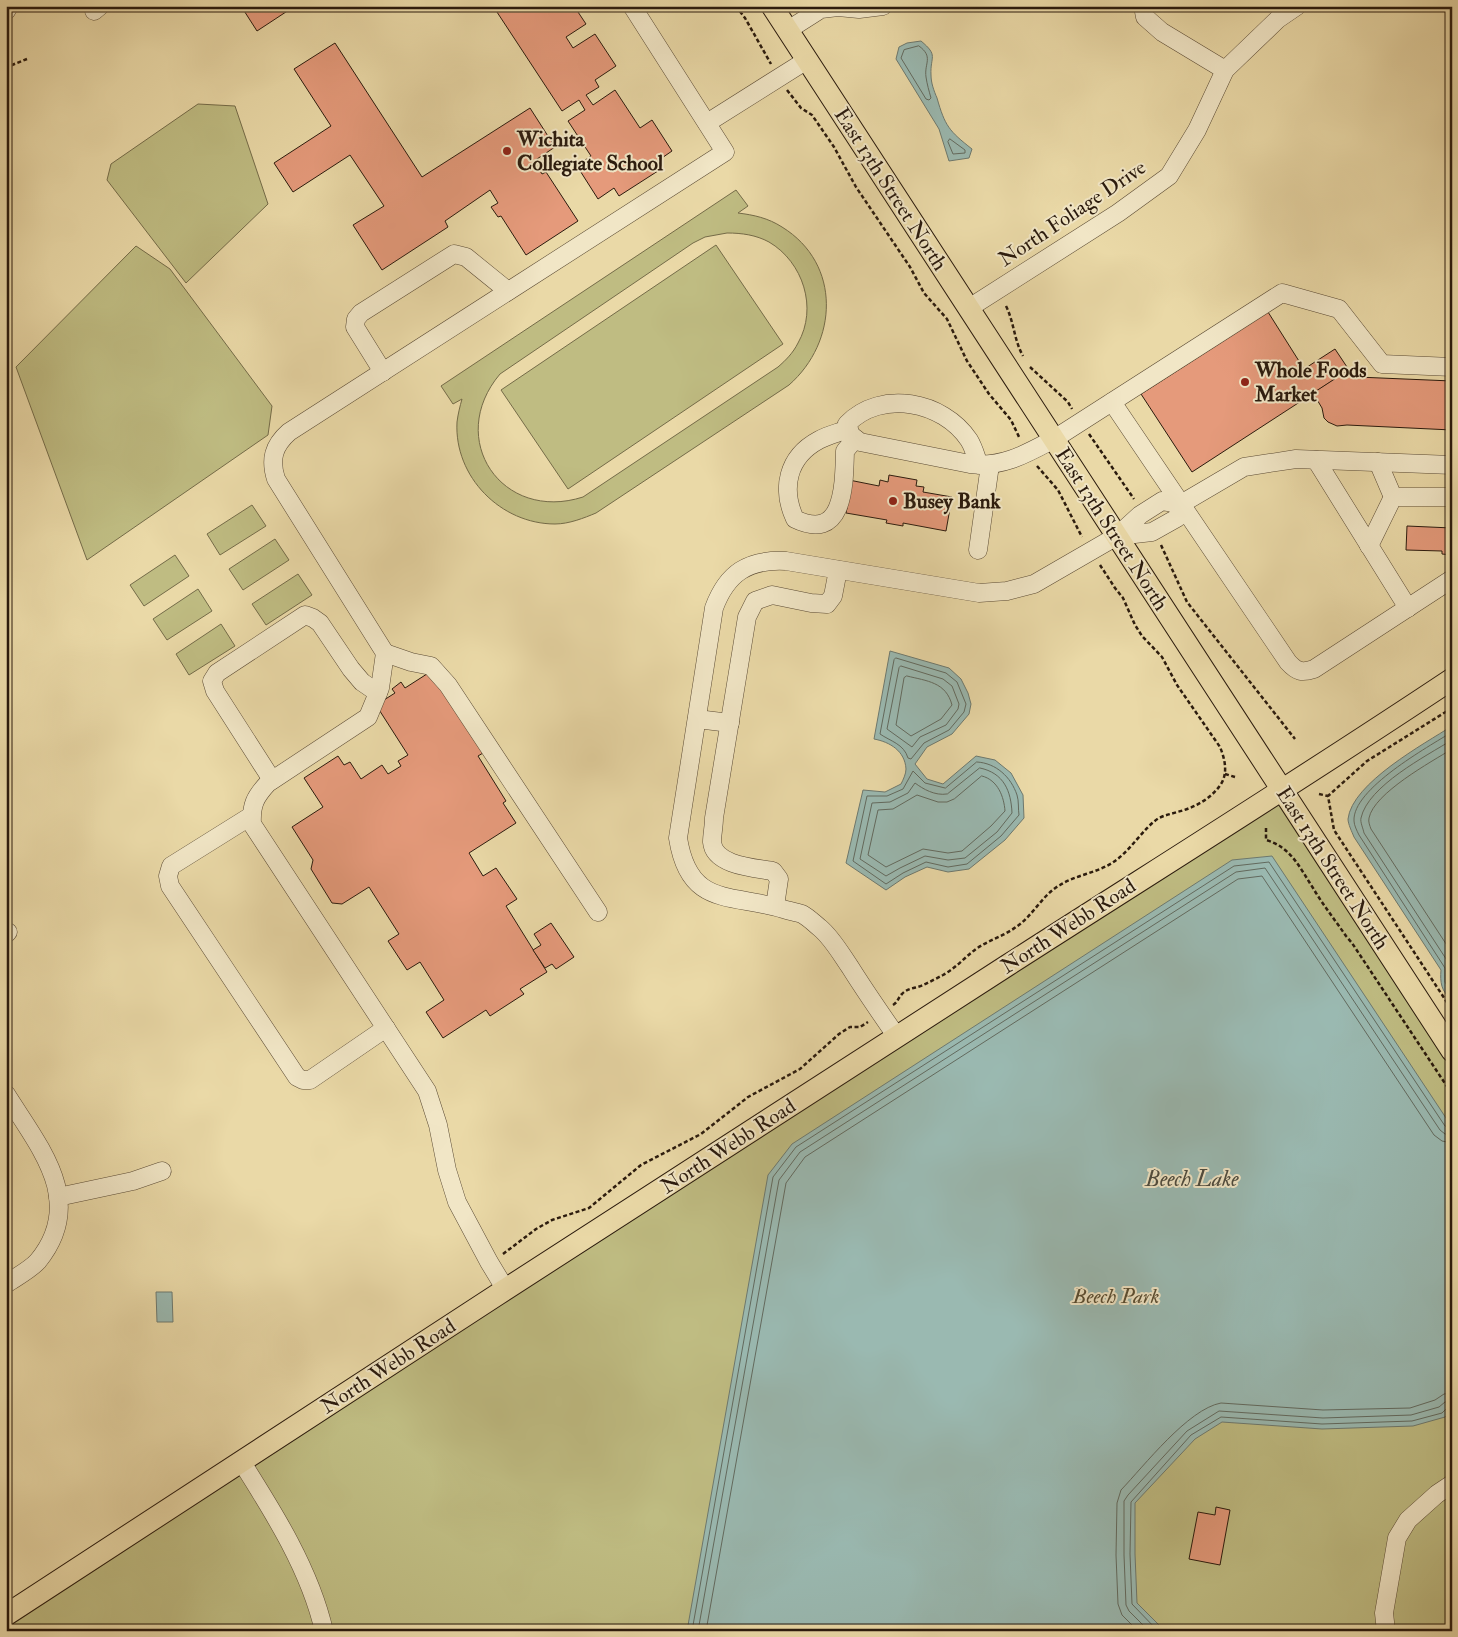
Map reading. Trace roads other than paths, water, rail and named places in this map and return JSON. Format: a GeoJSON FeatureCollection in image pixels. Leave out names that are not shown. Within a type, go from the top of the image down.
{"type":"FeatureCollection","features":[{"type":"Feature","properties":{"kind":"main road","name":"East 13th Street North"},"geometry":{"type":"LineString","coordinates":[[772,6],[1452,1051]]}},
{"type":"Feature","properties":{"kind":"main road","name":"North Webb Road"},"geometry":{"type":"LineString","coordinates":[[6,1615],[240,1461],[1368,735],[1452,679]]}},
{"type":"Feature","properties":{"kind":"street"},"geometry":{"type":"LineString","coordinates":[[6,12],[9,6]]}},
{"type":"Feature","properties":{"kind":"street"},"geometry":{"type":"LineString","coordinates":[[788,30],[821,9],[838,7],[860,9],[883,6]]}},
{"type":"Feature","properties":{"kind":"street"},"geometry":{"type":"LineString","coordinates":[[1143,6],[1145,17],[1162,32],[1225,70]]}},
{"type":"Feature","properties":{"kind":"street","name":"North Foliage Drive"},"geometry":{"type":"LineString","coordinates":[[969,308],[1118,213],[1169,176],[1197,130],[1225,70],[1278,19],[1297,6]]}},
{"type":"Feature","properties":{"kind":"street"},"geometry":{"type":"LineString","coordinates":[[598,912],[448,685],[431,666],[411,662],[385,653],[276,479],[273,459],[279,441],[288,432],[725,152],[629,7]]}},
{"type":"Feature","properties":{"kind":"street"},"geometry":{"type":"LineString","coordinates":[[707,124],[807,60]]}},
{"type":"Feature","properties":{"kind":"street"},"geometry":{"type":"LineString","coordinates":[[383,372],[355,328],[356,318],[361,313],[454,254],[466,257],[508,291]]}},
{"type":"Feature","properties":{"kind":"street"},"geometry":{"type":"LineString","coordinates":[[978,550],[985,465],[963,432],[948,418],[932,410],[889,403],[878,405],[847,424],[852,434],[868,444],[985,465],[1017,459],[1054,439],[1282,293],[1339,309],[1382,364],[1452,367]]}},
{"type":"Feature","properties":{"kind":"street"},"geometry":{"type":"LineString","coordinates":[[1112,402],[1295,670],[1304,673],[1314,669],[1452,579]]}},
{"type":"Feature","properties":{"kind":"street"},"geometry":{"type":"LineString","coordinates":[[852,434],[845,451],[844,486],[839,507],[825,522],[808,525],[795,519],[789,506],[787,487],[791,467],[800,455],[818,440],[852,434]]}},
{"type":"Feature","properties":{"kind":"street"},"geometry":{"type":"LineString","coordinates":[[897,1037],[836,947],[822,930],[802,914],[775,906],[740,901],[704,889],[686,868],[678,838],[714,608],[719,595],[735,575],[753,564],[768,560],[786,561],[979,593],[1007,591],[1034,584],[1117,536],[1152,532],[1177,518],[1182,504],[1244,467],[1296,459],[1452,465]]}},
{"type":"Feature","properties":{"kind":"street"},"geometry":{"type":"LineString","coordinates":[[1316,460],[1408,608]]}},
{"type":"Feature","properties":{"kind":"street"},"geometry":{"type":"LineString","coordinates":[[1369,546],[1393,497],[1378,462]]}},
{"type":"Feature","properties":{"kind":"street"},"geometry":{"type":"LineString","coordinates":[[1393,497],[1452,497]]}},
{"type":"Feature","properties":{"kind":"street"},"geometry":{"type":"LineString","coordinates":[[775,906],[779,879],[773,871],[734,864],[719,856],[712,844],[714,818],[747,618],[756,601],[772,595],[811,603],[827,604],[833,596],[838,570]]}},
{"type":"Feature","properties":{"kind":"street"},"geometry":{"type":"LineString","coordinates":[[272,780],[216,691],[212,681],[217,673],[305,615],[314,618],[320,623],[351,669],[362,682],[378,693]]}},
{"type":"Feature","properties":{"kind":"street"},"geometry":{"type":"LineString","coordinates":[[385,653],[378,693],[368,717],[272,780],[259,793],[251,811],[252,824],[427,1091],[438,1125],[447,1170],[457,1202],[488,1262],[506,1290]]}},
{"type":"Feature","properties":{"kind":"street"},"geometry":{"type":"LineString","coordinates":[[697,719],[730,723]]}},
{"type":"Feature","properties":{"kind":"street"},"geometry":{"type":"LineString","coordinates":[[251,816],[171,866],[168,876],[170,886],[297,1076],[303,1080],[310,1080],[386,1028]]}},
{"type":"Feature","properties":{"kind":"street"},"geometry":{"type":"LineString","coordinates":[[6,1094],[46,1158],[56,1180],[60,1212],[53,1238],[37,1263],[6,1284]]}},
{"type":"Feature","properties":{"kind":"street"},"geometry":{"type":"LineString","coordinates":[[58,1197],[133,1181],[162,1171]]}},
{"type":"Feature","properties":{"kind":"street"},"geometry":{"type":"LineString","coordinates":[[240,1461],[286,1537],[307,1582],[324,1631]]}},
{"type":"Feature","properties":{"kind":"street"},"geometry":{"type":"LineString","coordinates":[[1386,1631],[1384,1613],[1397,1538],[1408,1520],[1437,1494],[1452,1484]]}},
{"type":"Feature","properties":{"kind":"water"},"geometry":{"type":"Polygon","coordinates":[[[921,41],[932,53],[932,81],[943,115],[953,132],[972,149],[969,158],[949,161],[939,129],[896,59],[899,47],[907,43],[921,41]]]}},
{"type":"Feature","properties":{"kind":"water"},"geometry":{"type":"Polygon","coordinates":[[[890,651],[949,668],[961,679],[968,693],[971,704],[969,714],[952,734],[927,747],[915,764],[927,779],[943,784],[976,756],[995,760],[1011,773],[1023,795],[1024,818],[1005,840],[969,869],[948,872],[927,867],[905,877],[886,890],[846,863],[863,790],[885,792],[901,784],[906,773],[905,763],[900,752],[886,742],[874,739],[890,651]]]}},
{"type":"Feature","properties":{"kind":"water"},"geometry":{"type":"Polygon","coordinates":[[[1452,726],[1452,999],[1445,993],[1442,986],[1441,970],[1354,837],[1348,819],[1352,805],[1375,778],[1452,726]]]}},
{"type":"Feature","properties":{"kind":"water","name":"Beech Lake"},"geometry":{"type":"Polygon","coordinates":[[[1272,856],[1452,1127],[1452,1410],[1445,1417],[1413,1426],[1322,1429],[1222,1422],[1195,1439],[1135,1503],[1137,1603],[1165,1631],[687,1631],[768,1175],[792,1144],[1232,860],[1272,856]]]}},
{"type":"Feature","properties":{"kind":"water"},"geometry":{"type":"Polygon","coordinates":[[[156,1292],[172,1292],[173,1322],[157,1322],[156,1292]]]}},
{"type":"Feature","properties":{"kind":"place","name":"Wichita Collegiate School"},"geometry":{"type":"Point","coordinates":[507,151]}},
{"type":"Feature","properties":{"kind":"place","name":"Whole Foods Market"},"geometry":{"type":"Point","coordinates":[1245,382]}},
{"type":"Feature","properties":{"kind":"place","name":"Busey Bank"},"geometry":{"type":"Point","coordinates":[893,501]}},
{"type":"Feature","properties":{"kind":"park label","name":"Beech Park"},"geometry":{"type":"Point","coordinates":[1116,1296]}}]}
